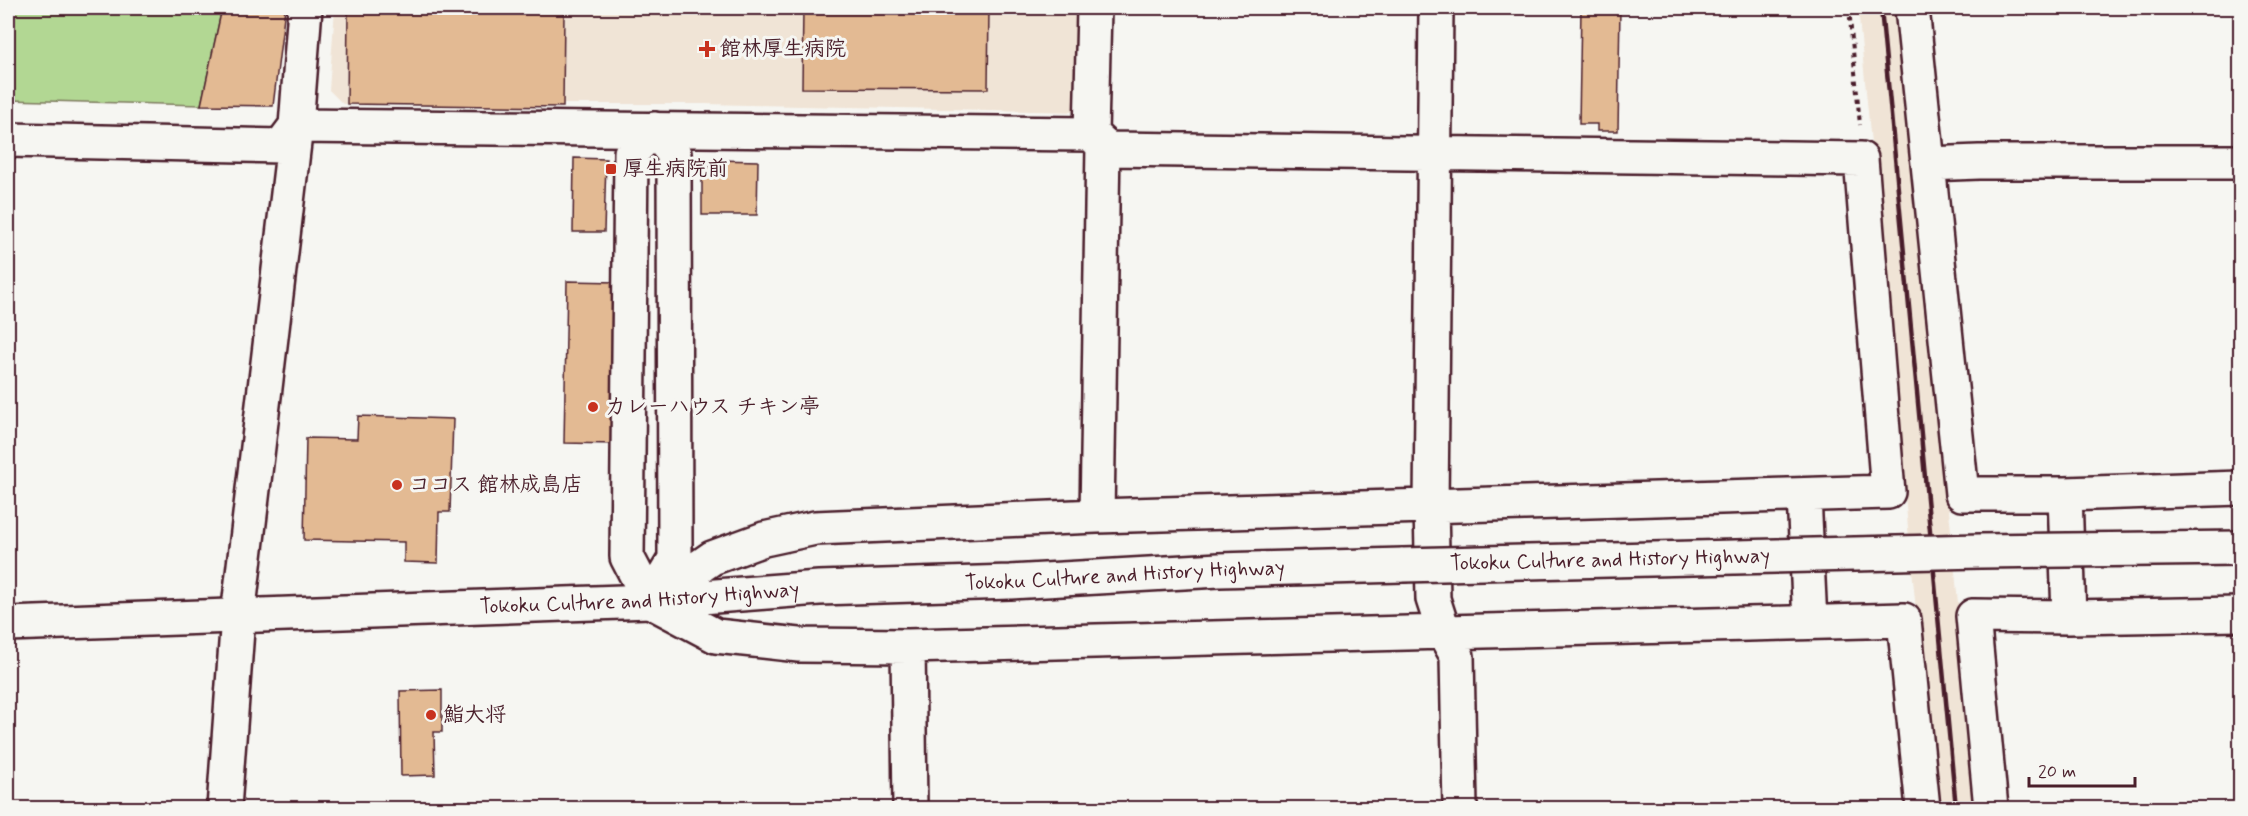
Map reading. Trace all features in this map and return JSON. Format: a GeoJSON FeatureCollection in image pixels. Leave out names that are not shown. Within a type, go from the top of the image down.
{"type":"FeatureCollection","features":[{"type":"Feature","properties":{"kind":"main road"},"geometry":{"type":"LineString","coordinates":[[224,808],[238,616],[296,126],[305,8]]}},
{"type":"Feature","properties":{"kind":"main road"},"geometry":{"type":"LineString","coordinates":[[1094,8],[1097,139],[1097,516]]}},
{"type":"Feature","properties":{"kind":"main road"},"geometry":{"type":"LineString","coordinates":[[1436,8],[1431,506],[1433,599],[1444,633],[1457,656],[1460,808]]}},
{"type":"Feature","properties":{"kind":"main road"},"geometry":{"type":"LineString","coordinates":[[1912,8],[1962,494],[2065,494],[2241,488]]}},
{"type":"Feature","properties":{"kind":"main road"},"geometry":{"type":"LineString","coordinates":[[296,126],[654,129],[1097,139],[1110,148],[1861,159],[1888,492],[1097,516],[815,528],[764,539],[712,558],[650,601]]}},
{"type":"Feature","properties":{"kind":"main road"},"geometry":{"type":"LineString","coordinates":[[8,140],[281,146],[296,126]]}},
{"type":"Feature","properties":{"kind":"main road"},"geometry":{"type":"LineString","coordinates":[[650,601],[675,559],[674,154],[654,129]]}},
{"type":"Feature","properties":{"kind":"main road"},"geometry":{"type":"LineString","coordinates":[[654,129],[631,153],[627,545],[627,557],[650,601],[716,636],[799,645],[908,646],[1904,620],[1923,808]]}},
{"type":"Feature","properties":{"kind":"main road"},"geometry":{"type":"LineString","coordinates":[[1928,164],[2241,162]]}},
{"type":"Feature","properties":{"kind":"main road"},"geometry":{"type":"LineString","coordinates":[[2065,494],[2069,617]]}},
{"type":"Feature","properties":{"kind":"main road"},"geometry":{"type":"LineString","coordinates":[[1804,496],[1810,622]]}},
{"type":"Feature","properties":{"kind":"main road","name":"Tokoku Culture and History Highway"},"geometry":{"type":"LineString","coordinates":[[8,624],[650,601],[819,588],[1010,582],[1219,570],[1980,551],[2241,548]]}},
{"type":"Feature","properties":{"kind":"main road"},"geometry":{"type":"LineString","coordinates":[[1991,808],[1973,616],[2241,614]]}},
{"type":"Feature","properties":{"kind":"main road"},"geometry":{"type":"LineString","coordinates":[[908,646],[910,808]]}},
{"type":"Feature","properties":{"kind":"path"},"geometry":{"type":"LineString","coordinates":[[1849,8],[1861,159]]}},
{"type":"Feature","properties":{"kind":"shaded area","name":"館林厚生病院"},"geometry":{"type":"Polygon","coordinates":[[[335,8],[1082,8],[1081,112],[704,104],[343,104],[329,90],[335,8]]]}},
{"type":"Feature","properties":{"kind":"shaded area"},"geometry":{"type":"Polygon","coordinates":[[[1858,8],[1900,8],[1978,808],[1935,808],[1858,8]]]}},
{"type":"Feature","properties":{"kind":"green space"},"geometry":{"type":"Polygon","coordinates":[[[8,8],[222,8],[201,105],[8,100],[8,8]]]}},
{"type":"Feature","properties":{"kind":"building"},"geometry":{"type":"Polygon","coordinates":[[[222,8],[285,8],[273,106],[201,105],[222,8]]]}},
{"type":"Feature","properties":{"kind":"building"},"geometry":{"type":"Polygon","coordinates":[[[803,8],[989,8],[988,89],[802,88],[803,8]]]}},
{"type":"Feature","properties":{"kind":"building"},"geometry":{"type":"Polygon","coordinates":[[[1581,8],[1620,8],[1618,131],[1597,131],[1597,124],[1579,124],[1581,8]]]}},
{"type":"Feature","properties":{"kind":"building"},"geometry":{"type":"Polygon","coordinates":[[[348,10],[564,11],[563,107],[347,104],[348,10]]]}},
{"type":"Feature","properties":{"kind":"building"},"geometry":{"type":"Polygon","coordinates":[[[574,158],[606,159],[604,232],[573,232],[574,158]]]}},
{"type":"Feature","properties":{"kind":"building"},"geometry":{"type":"Polygon","coordinates":[[[716,160],[758,161],[757,215],[702,215],[702,175],[716,160]]]}},
{"type":"Feature","properties":{"kind":"building"},"geometry":{"type":"Polygon","coordinates":[[[567,281],[617,282],[615,444],[564,443],[567,281]]]}},
{"type":"Feature","properties":{"kind":"building"},"geometry":{"type":"Polygon","coordinates":[[[358,416],[453,419],[450,512],[439,512],[438,563],[404,562],[404,542],[304,540],[306,438],[357,439],[358,416]]]}},
{"type":"Feature","properties":{"kind":"building"},"geometry":{"type":"Polygon","coordinates":[[[442,690],[442,732],[434,732],[435,775],[401,776],[400,691],[442,690]]]}},
{"type":"Feature","properties":{"kind":"railway"},"geometry":{"type":"LineString","coordinates":[[1881,8],[1956,808]]}},
{"type":"Feature","properties":{"kind":"place","name":"館林厚生病院"},"geometry":{"type":"Point","coordinates":[707,49]}},
{"type":"Feature","properties":{"kind":"place","name":"厚生病院前"},"geometry":{"type":"Point","coordinates":[611,169]}},
{"type":"Feature","properties":{"kind":"place","name":"カレーハウス チキン亭"},"geometry":{"type":"Point","coordinates":[593,407]}},
{"type":"Feature","properties":{"kind":"place","name":"ココス 館林成島店"},"geometry":{"type":"Point","coordinates":[397,485]}},
{"type":"Feature","properties":{"kind":"place","name":"鮨大将"},"geometry":{"type":"Point","coordinates":[431,715]}}]}
